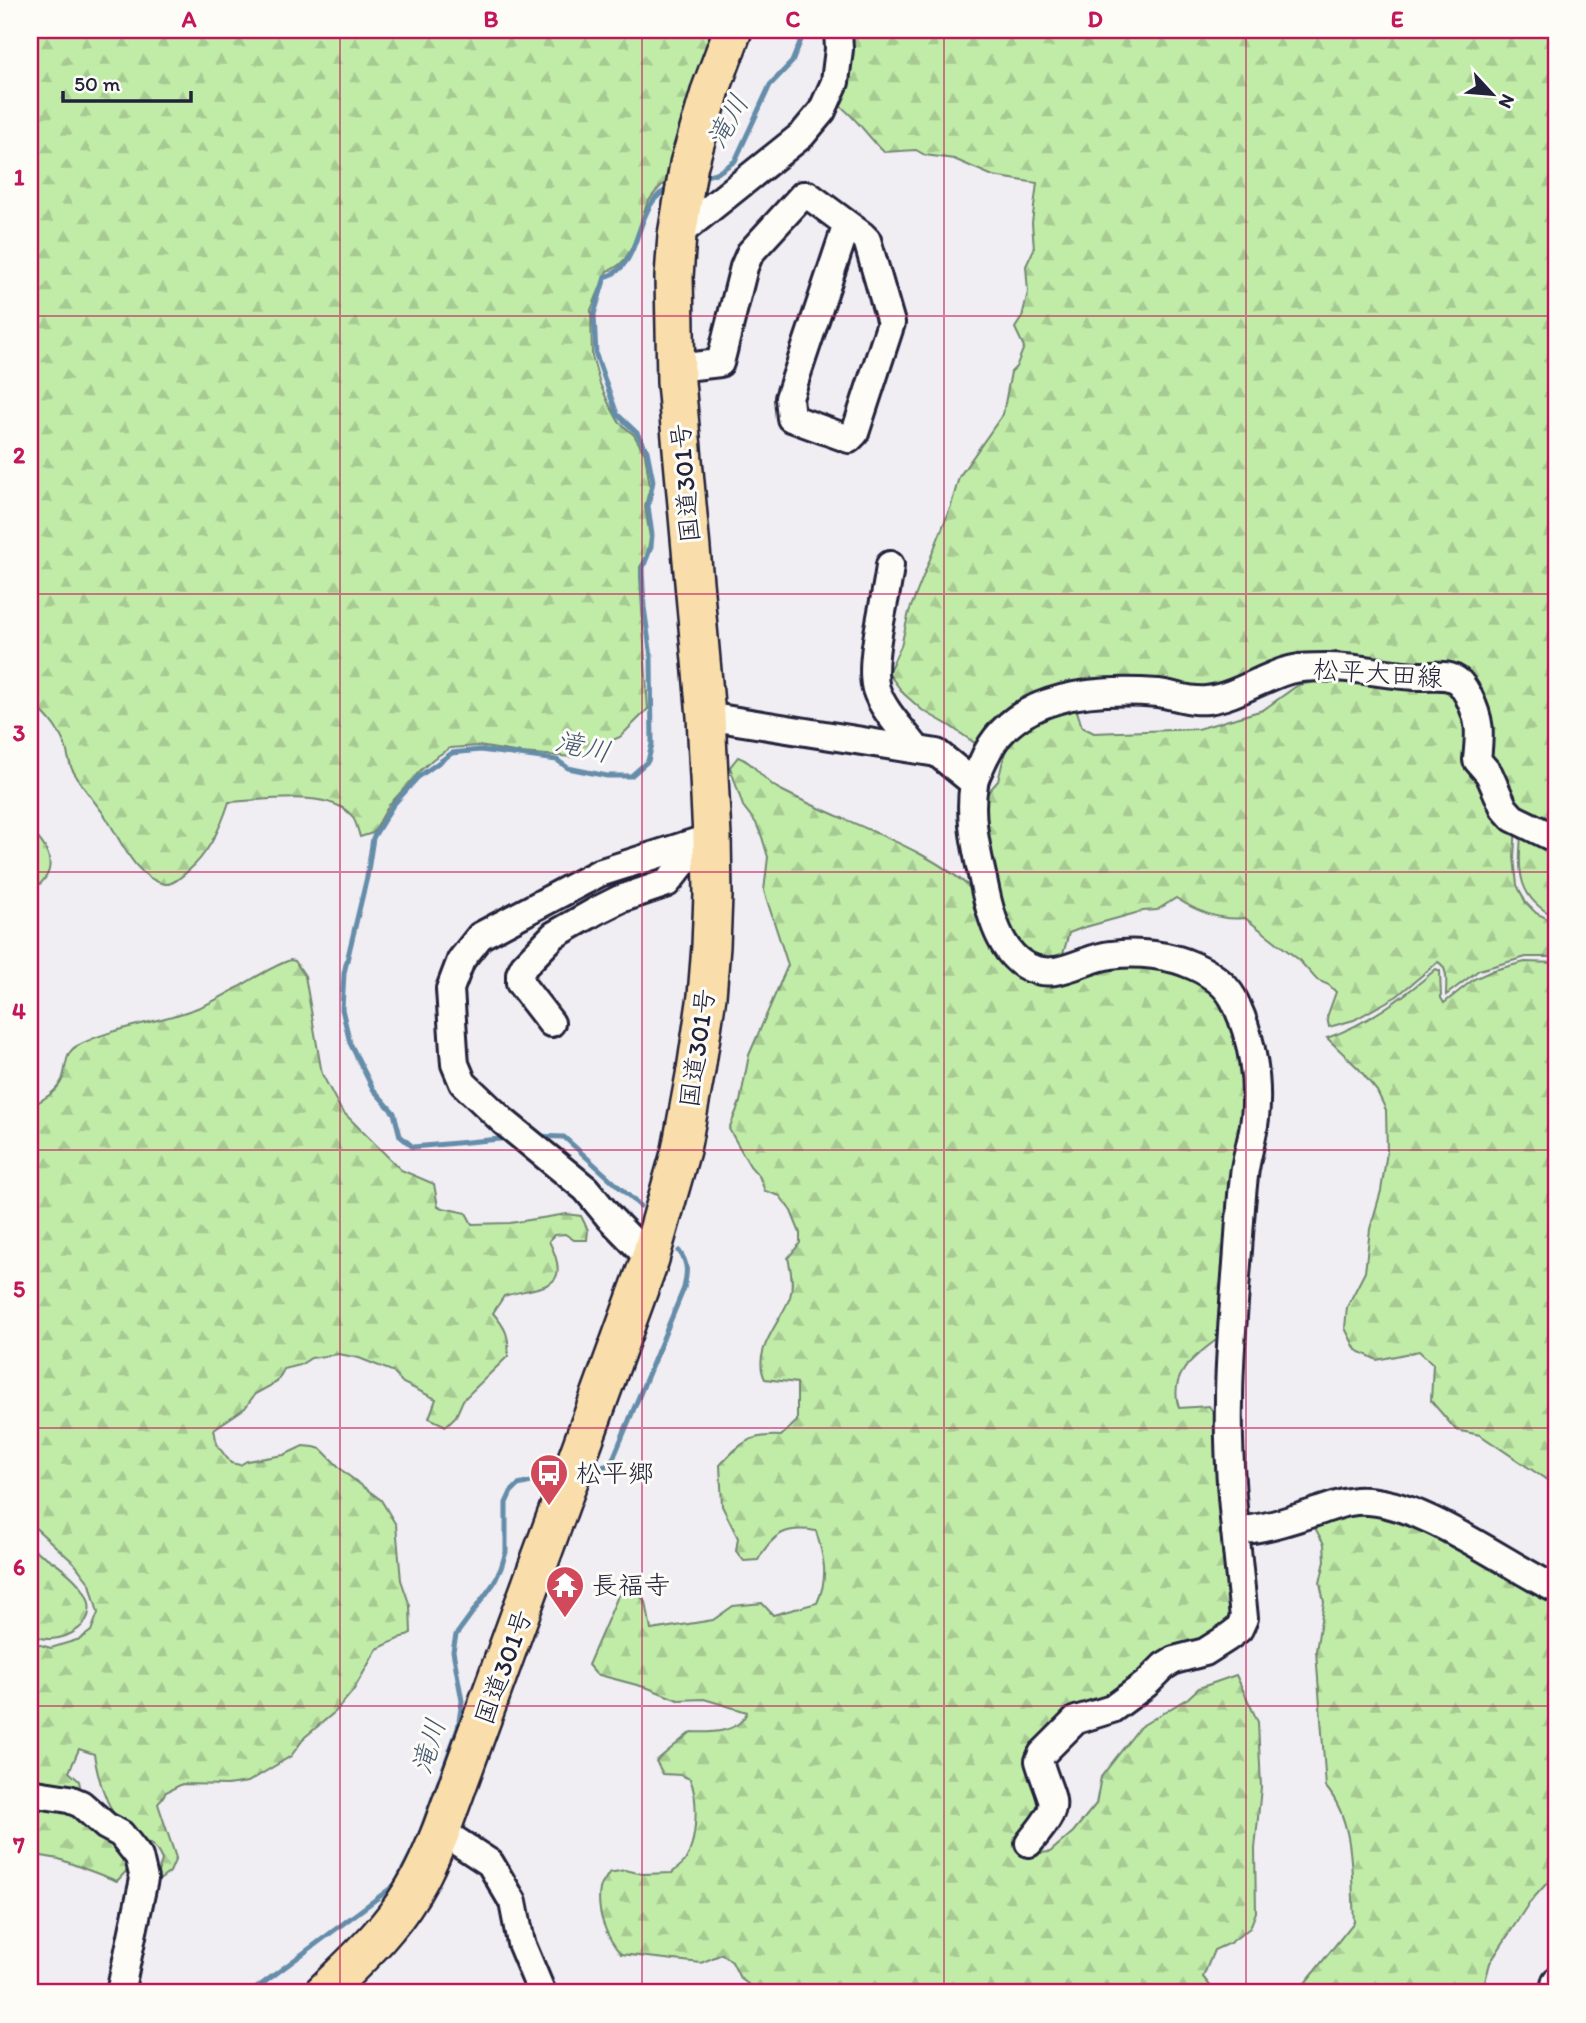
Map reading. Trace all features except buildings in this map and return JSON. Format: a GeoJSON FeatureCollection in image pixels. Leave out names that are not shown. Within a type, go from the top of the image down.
{"type":"FeatureCollection","features":[{"type":"Feature","properties":{"kind":"highway","name":"国道301号"},"geometry":{"type":"LineString","coordinates":[[323,1993],[393,1920],[423,1873],[441,1831],[650,1259],[681,1150],[703,1021],[711,933],[698,842],[706,716],[676,369],[674,277],[677,235],[686,182],[711,89],[733,30]]}},
{"type":"Feature","properties":{"kind":"street"},"geometry":{"type":"LineString","coordinates":[[677,235],[802,135],[822,111],[835,82],[838,30]]}},
{"type":"Feature","properties":{"kind":"street"},"geometry":{"type":"LineString","coordinates":[[676,369],[720,363],[744,267],[750,253],[803,195],[808,195],[847,224],[867,240],[891,323],[855,433],[849,439],[791,418],[789,398],[847,224]]}},
{"type":"Feature","properties":{"kind":"street"},"geometry":{"type":"LineString","coordinates":[[890,565],[876,646],[876,687],[882,702],[916,748]]}},
{"type":"Feature","properties":{"kind":"street","name":"松平大田線"},"geometry":{"type":"LineString","coordinates":[[974,783],[986,754],[1005,729],[1024,713],[1054,700],[1093,693],[1156,693],[1202,701],[1305,667],[1332,666],[1420,676],[1448,676],[1457,680],[1464,688],[1478,715],[1480,726],[1477,760],[1489,774],[1504,808],[1520,822],[1556,839]]}},
{"type":"Feature","properties":{"kind":"street"},"geometry":{"type":"LineString","coordinates":[[706,716],[937,753],[974,783],[975,842],[991,919],[998,935],[1014,957],[1027,967],[1054,971],[1114,954],[1163,957],[1188,963],[1223,983],[1235,1001],[1252,1056],[1255,1117],[1244,1174],[1228,1401],[1230,1479],[1244,1618],[1239,1629],[1205,1652],[1174,1660],[1164,1666],[1146,1684],[1112,1709],[1076,1720],[1042,1754],[1039,1761],[1054,1803],[1049,1818],[1029,1843]]}},
{"type":"Feature","properties":{"kind":"street"},"geometry":{"type":"LineString","coordinates":[[551,1023],[520,983],[524,966],[554,935],[576,922],[620,899],[667,883],[698,842]]}},
{"type":"Feature","properties":{"kind":"street"},"geometry":{"type":"LineString","coordinates":[[650,1259],[586,1189],[503,1121],[463,1083],[455,1064],[450,989],[461,960],[480,936],[599,873],[698,842]]}},
{"type":"Feature","properties":{"kind":"street"},"geometry":{"type":"LineString","coordinates":[[1236,1531],[1261,1529],[1352,1501],[1379,1503],[1417,1514],[1472,1540],[1556,1589]]}},
{"type":"Feature","properties":{"kind":"street"},"geometry":{"type":"LineString","coordinates":[[30,1793],[69,1798],[82,1804],[106,1826],[121,1834],[139,1857],[144,1879],[121,1993]]}},
{"type":"Feature","properties":{"kind":"street"},"geometry":{"type":"LineString","coordinates":[[441,1831],[490,1863],[513,1902],[521,1943],[540,1992]]}},
{"type":"Feature","properties":{"kind":"street"},"geometry":{"type":"LineString","coordinates":[[1553,1993],[1556,1981]]}},
{"type":"Feature","properties":{"kind":"green space"},"geometry":{"type":"Polygon","coordinates":[[[30,30],[720,30],[673,184],[662,185],[648,202],[634,243],[624,260],[607,271],[591,310],[592,356],[600,384],[619,422],[634,435],[645,454],[650,487],[645,506],[650,538],[647,555],[640,567],[648,709],[620,737],[573,757],[479,746],[450,748],[420,771],[389,805],[373,833],[360,837],[352,816],[342,807],[328,802],[294,798],[229,802],[208,848],[177,880],[165,884],[154,880],[136,865],[75,775],[58,732],[45,715],[30,703],[30,30]]]}},
{"type":"Feature","properties":{"kind":"green space"},"geometry":{"type":"Polygon","coordinates":[[[843,30],[1556,30],[1556,836],[1508,809],[1466,684],[1319,661],[1213,694],[1091,690],[982,748],[922,710],[904,694],[888,673],[901,646],[909,612],[951,506],[959,477],[1003,414],[1011,372],[1016,367],[1024,347],[1015,328],[1022,317],[1028,292],[1026,266],[1034,249],[1032,223],[1037,183],[993,176],[954,159],[925,155],[916,150],[884,152],[838,104],[843,30]]]}},
{"type":"Feature","properties":{"kind":"green space"},"geometry":{"type":"Polygon","coordinates":[[[1364,674],[1447,680],[1516,824],[1514,857],[1517,885],[1526,903],[1536,913],[1556,923],[1556,957],[1526,957],[1479,970],[1446,995],[1445,972],[1438,962],[1397,996],[1354,1020],[1329,1027],[1327,1017],[1336,992],[1329,985],[1317,980],[1298,959],[1245,918],[1209,914],[1176,898],[1157,910],[1143,911],[1069,933],[1063,954],[1056,957],[1031,956],[1018,948],[996,912],[982,799],[998,781],[1007,744],[1024,719],[1063,706],[1077,711],[1082,727],[1094,733],[1198,729],[1263,710],[1298,685],[1334,683],[1364,674]]]}},
{"type":"Feature","properties":{"kind":"green space"},"geometry":{"type":"Polygon","coordinates":[[[738,757],[744,759],[779,789],[912,850],[961,880],[986,904],[1008,956],[1040,984],[1067,981],[1104,968],[1135,966],[1169,972],[1228,1000],[1251,1090],[1228,1331],[1189,1363],[1182,1372],[1176,1395],[1179,1408],[1209,1406],[1219,1420],[1239,1619],[1039,1752],[1048,1803],[1025,1842],[1039,1853],[1050,1852],[1073,1832],[1096,1804],[1101,1777],[1140,1727],[1188,1698],[1199,1688],[1236,1675],[1258,1722],[1261,1787],[1255,1849],[1256,1912],[1250,1928],[1230,1943],[1214,1950],[1203,1977],[1216,1993],[760,1993],[740,1978],[732,1962],[722,1954],[701,1963],[621,1954],[603,1924],[599,1906],[600,1889],[609,1873],[625,1870],[643,1874],[672,1873],[689,1853],[696,1809],[690,1779],[681,1775],[663,1774],[656,1761],[691,1732],[715,1732],[731,1728],[743,1719],[747,1712],[704,1699],[678,1700],[648,1688],[596,1674],[588,1665],[618,1596],[633,1590],[646,1602],[651,1630],[713,1620],[733,1606],[762,1603],[773,1615],[817,1603],[823,1585],[823,1559],[816,1531],[788,1531],[769,1543],[758,1560],[744,1561],[736,1551],[738,1538],[722,1506],[720,1465],[753,1438],[781,1436],[797,1421],[797,1383],[765,1379],[762,1358],[764,1347],[790,1297],[792,1282],[788,1258],[800,1243],[800,1233],[791,1211],[780,1196],[765,1191],[759,1176],[750,1166],[729,1129],[740,1102],[749,1055],[788,965],[764,891],[768,857],[756,823],[743,806],[730,767],[738,757]]]}},
{"type":"Feature","properties":{"kind":"green space"},"geometry":{"type":"Polygon","coordinates":[[[30,830],[44,846],[50,862],[46,877],[30,891],[30,830]]]}},
{"type":"Feature","properties":{"kind":"green space"},"geometry":{"type":"Polygon","coordinates":[[[1521,835],[1556,841],[1556,917],[1534,902],[1523,884],[1521,835]]]}},
{"type":"Feature","properties":{"kind":"green space"},"geometry":{"type":"Polygon","coordinates":[[[290,960],[295,961],[305,976],[322,1074],[341,1110],[401,1170],[434,1184],[438,1207],[466,1213],[472,1224],[510,1223],[567,1214],[581,1216],[588,1230],[587,1240],[574,1240],[565,1234],[554,1235],[549,1241],[556,1257],[556,1277],[542,1287],[504,1296],[493,1313],[506,1333],[508,1356],[463,1400],[456,1416],[446,1426],[429,1418],[436,1399],[403,1383],[392,1371],[359,1358],[339,1354],[311,1358],[300,1365],[284,1369],[277,1382],[255,1394],[245,1408],[214,1429],[217,1445],[231,1463],[240,1465],[247,1461],[284,1455],[303,1446],[314,1447],[321,1449],[345,1473],[381,1500],[396,1525],[401,1580],[410,1606],[411,1633],[377,1649],[353,1691],[336,1711],[305,1737],[291,1756],[248,1782],[227,1785],[182,1784],[166,1792],[158,1804],[176,1858],[170,1872],[154,1884],[162,1860],[151,1845],[133,1842],[118,1822],[103,1790],[94,1754],[79,1749],[69,1772],[79,1781],[80,1786],[72,1794],[30,1788],[30,1642],[51,1648],[80,1639],[91,1631],[98,1613],[90,1584],[74,1563],[30,1523],[30,1107],[56,1089],[64,1075],[68,1057],[77,1046],[106,1034],[200,1007],[290,960]]]}},
{"type":"Feature","properties":{"kind":"green space"},"geometry":{"type":"Polygon","coordinates":[[[1525,962],[1556,963],[1556,1486],[1480,1435],[1456,1430],[1431,1401],[1433,1364],[1419,1351],[1377,1360],[1356,1350],[1345,1328],[1347,1307],[1365,1272],[1370,1229],[1381,1191],[1387,1152],[1386,1110],[1377,1091],[1359,1069],[1327,1038],[1385,1009],[1436,969],[1440,971],[1441,998],[1444,1003],[1474,979],[1494,970],[1525,962]]]}},
{"type":"Feature","properties":{"kind":"green space"},"geometry":{"type":"Polygon","coordinates":[[[1377,1507],[1556,1593],[1556,1873],[1529,1903],[1490,1963],[1482,1993],[1297,1993],[1354,1922],[1352,1869],[1347,1834],[1336,1801],[1326,1787],[1316,1651],[1324,1602],[1320,1583],[1325,1561],[1324,1544],[1315,1528],[1319,1516],[1377,1507]]]}},
{"type":"Feature","properties":{"kind":"green space"},"geometry":{"type":"Polygon","coordinates":[[[30,1548],[65,1571],[86,1594],[89,1603],[87,1618],[72,1633],[48,1639],[30,1634],[30,1548]]]}},
{"type":"Feature","properties":{"kind":"green space"},"geometry":{"type":"Polygon","coordinates":[[[30,1797],[74,1804],[132,1865],[117,1881],[59,1859],[36,1855],[30,1842],[30,1797]]]}},
{"type":"Feature","properties":{"kind":"waterway","name":"滝川"},"geometry":{"type":"LineString","coordinates":[[699,178],[719,172],[735,161],[770,85],[792,62],[805,30]]}},
{"type":"Feature","properties":{"kind":"waterway","name":"滝川"},"geometry":{"type":"LineString","coordinates":[[511,1138],[413,1147],[400,1136],[394,1113],[373,1089],[350,1043],[342,1009],[344,973],[367,877],[373,838],[393,805],[417,778],[452,753],[480,750],[557,760],[568,768],[607,776],[631,776],[648,761],[652,744],[651,657],[642,570],[651,547],[648,506],[653,481],[647,451],[637,433],[617,414],[596,355],[594,314],[605,277],[618,271],[627,260],[650,205],[660,194],[673,187]]}},
{"type":"Feature","properties":{"kind":"waterway","name":"滝川"},"geometry":{"type":"LineString","coordinates":[[534,1136],[564,1137],[640,1206]]}},
{"type":"Feature","properties":{"kind":"waterway","name":"滝川"},"geometry":{"type":"LineString","coordinates":[[596,1468],[606,1466],[613,1459],[684,1288],[686,1269],[679,1251]]}},
{"type":"Feature","properties":{"kind":"waterway","name":"滝川"},"geometry":{"type":"LineString","coordinates":[[250,1993],[395,1885],[417,1842],[458,1728],[462,1701],[453,1651],[456,1635],[494,1583],[501,1568],[506,1552],[506,1503],[518,1485],[553,1477]]}},
{"type":"Feature","properties":{"kind":"place","name":"松平郷"},"geometry":{"type":"Point","coordinates":[549,1507]}},
{"type":"Feature","properties":{"kind":"place","name":"長福寺"},"geometry":{"type":"Point","coordinates":[565,1619]}}]}
